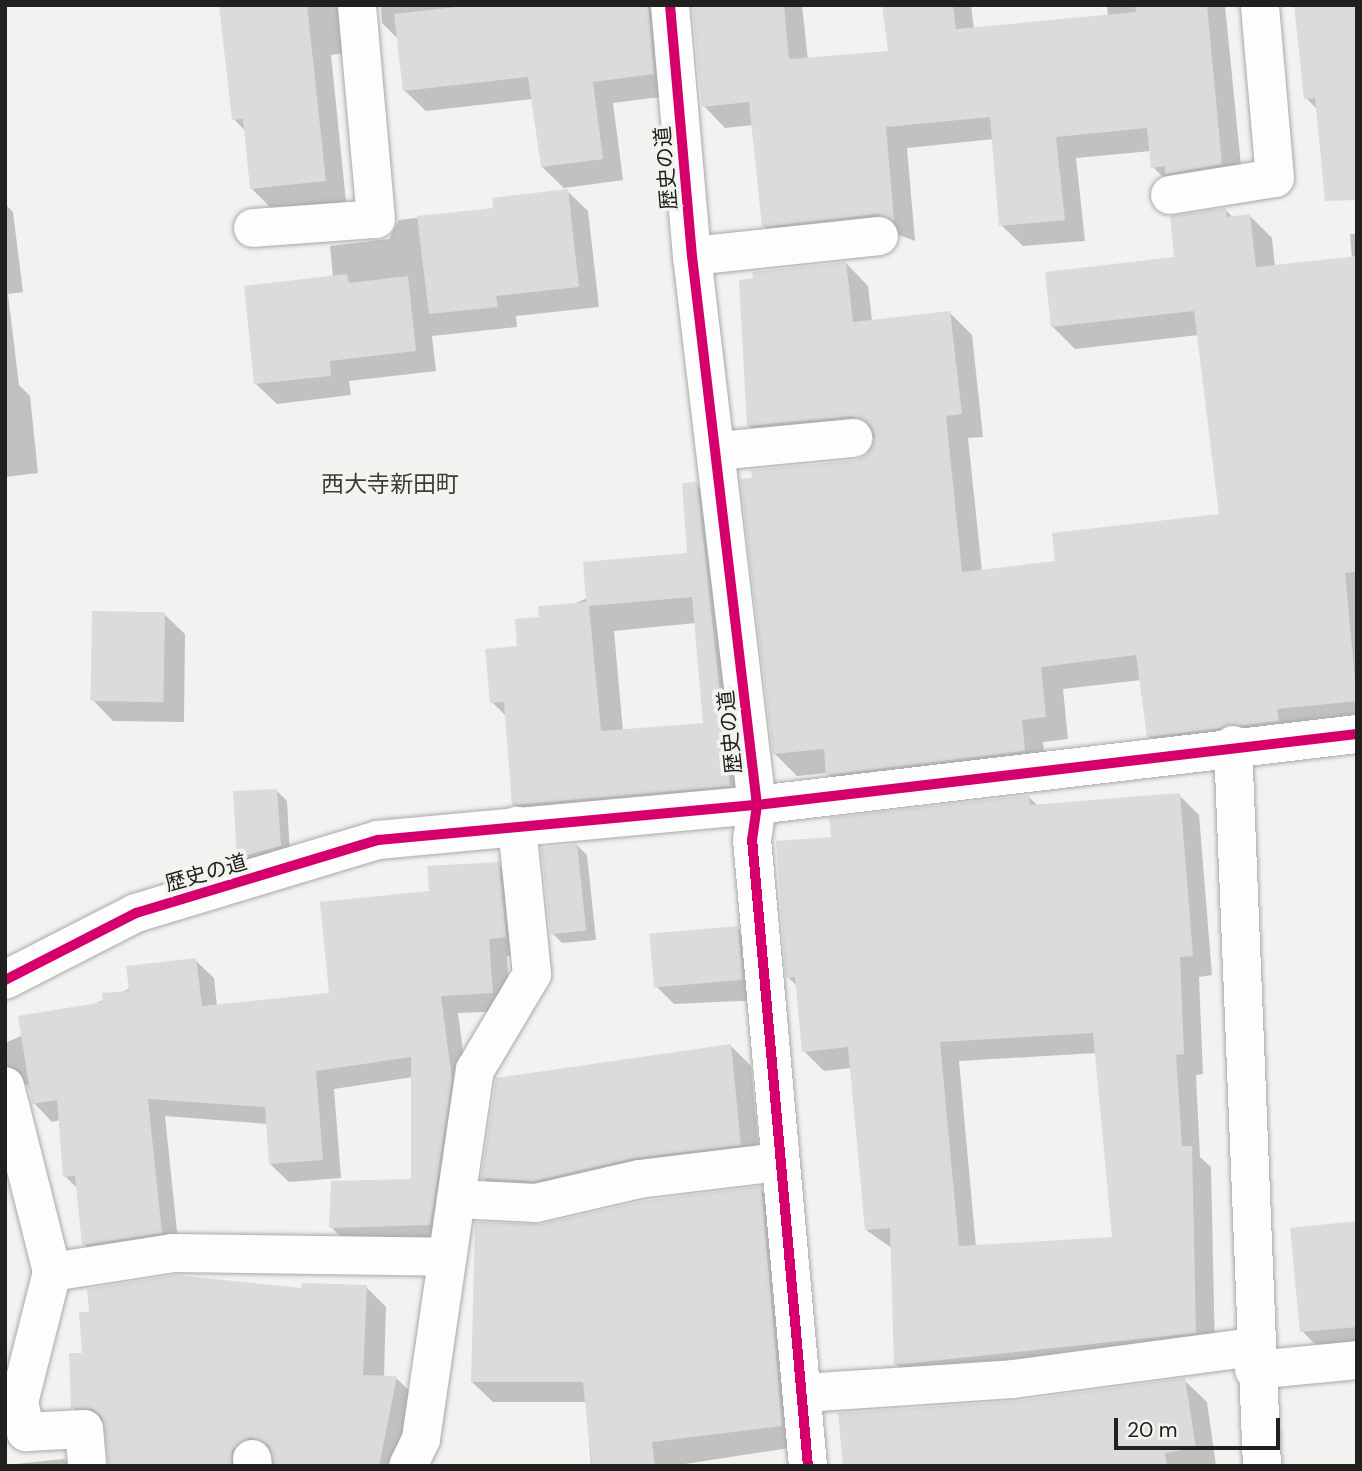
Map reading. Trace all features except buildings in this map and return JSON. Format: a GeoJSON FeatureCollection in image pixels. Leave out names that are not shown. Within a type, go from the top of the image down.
{"type":"FeatureCollection","features":[{"type":"Feature","properties":{"kind":"street"},"geometry":{"type":"LineString","coordinates":[[253,228],[376,219],[357,5]]}},
{"type":"Feature","properties":{"kind":"street","name":"歴史の道"},"geometry":{"type":"LineString","coordinates":[[5,980],[136,913],[378,840],[757,805],[692,257],[670,5]]}},
{"type":"Feature","properties":{"kind":"street"},"geometry":{"type":"LineString","coordinates":[[1170,195],[1275,177],[1260,5]]}},
{"type":"Feature","properties":{"kind":"street"},"geometry":{"type":"LineString","coordinates":[[692,257],[879,236]]}},
{"type":"Feature","properties":{"kind":"street"},"geometry":{"type":"LineString","coordinates":[[717,451],[853,438]]}},
{"type":"Feature","properties":{"kind":"street"},"geometry":{"type":"LineString","coordinates":[[808,1466],[804,1393],[780,1162],[752,839],[757,805],[1233,745],[1357,734]]}},
{"type":"Feature","properties":{"kind":"street"},"geometry":{"type":"LineString","coordinates":[[1233,745],[1254,1358],[1262,1466]]}},
{"type":"Feature","properties":{"kind":"street"},"geometry":{"type":"LineString","coordinates":[[408,1466],[421,1440],[475,1070],[532,974],[517,826]]}},
{"type":"Feature","properties":{"kind":"street"},"geometry":{"type":"LineString","coordinates":[[5,1086],[52,1272],[19,1402],[26,1432],[84,1429],[87,1466]]}},
{"type":"Feature","properties":{"kind":"street"},"geometry":{"type":"LineString","coordinates":[[456,1199],[536,1203],[639,1179],[780,1162]]}},
{"type":"Feature","properties":{"kind":"street"},"geometry":{"type":"LineString","coordinates":[[52,1272],[173,1252],[447,1257]]}},
{"type":"Feature","properties":{"kind":"street"},"geometry":{"type":"LineString","coordinates":[[804,1393],[1013,1379],[1254,1358],[1357,1360]]}},
{"type":"Feature","properties":{"kind":"cycle path"},"geometry":{"type":"LineString","coordinates":[[670,5],[692,256],[757,805],[752,839],[808,1466]]}},
{"type":"Feature","properties":{"kind":"cycle path"},"geometry":{"type":"LineString","coordinates":[[5,980],[136,913],[378,840],[757,805],[1357,734]]}},
{"type":"Feature","properties":{"kind":"district","name":"西大寺新田町"},"geometry":{"type":"Point","coordinates":[390,484]}}]}
